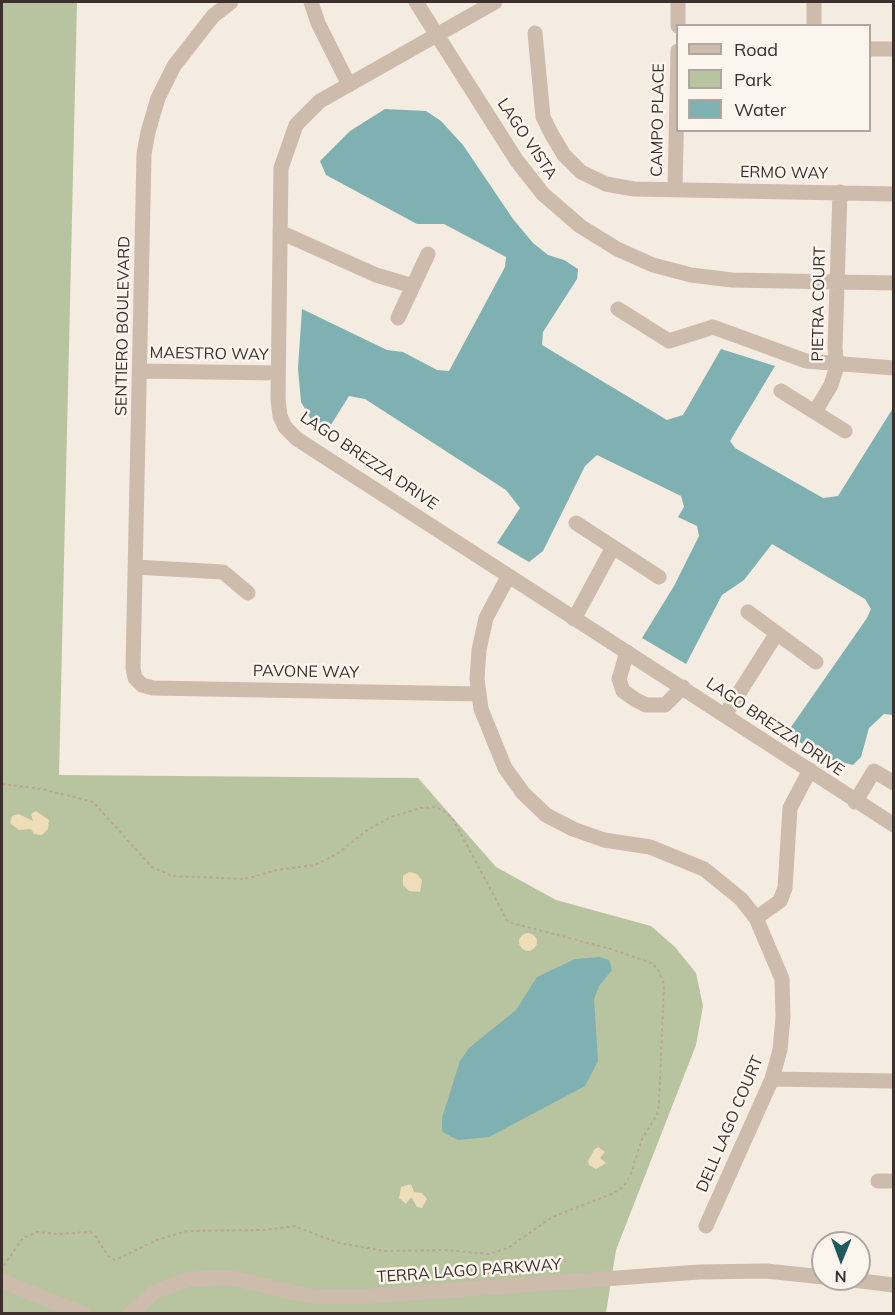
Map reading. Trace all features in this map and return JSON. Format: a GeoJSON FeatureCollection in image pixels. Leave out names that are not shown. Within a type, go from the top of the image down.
{"type":"FeatureCollection","features":[{"type":"Feature","properties":{"kind":"street","name":"SENTIERO BOULEVARD"},"geometry":{"type":"LineString","coordinates":[[135,678],[132,668],[144,154],[158,98],[174,66],[213,16],[231,2]]}},
{"type":"Feature","properties":{"kind":"street"},"geometry":{"type":"LineString","coordinates":[[311,2],[318,23],[348,85]]}},
{"type":"Feature","properties":{"kind":"street","name":"LAGO VISTA"},"geometry":{"type":"LineString","coordinates":[[416,2],[517,161],[543,194],[580,226],[616,249],[653,265],[691,276],[732,280],[894,283]]}},
{"type":"Feature","properties":{"kind":"street","name":"LAGO BREZZA DRIVE"},"geometry":{"type":"LineString","coordinates":[[495,2],[309,109],[296,126],[281,168],[278,373],[280,416],[285,427],[297,439],[508,577],[683,687],[855,802],[894,825]]}},
{"type":"Feature","properties":{"kind":"street"},"geometry":{"type":"LineString","coordinates":[[678,2],[678,24]]}},
{"type":"Feature","properties":{"kind":"street"},"geometry":{"type":"LineString","coordinates":[[814,2],[814,24]]}},
{"type":"Feature","properties":{"kind":"street","name":"ERMO WAY"},"geometry":{"type":"LineString","coordinates":[[535,33],[543,117],[564,155],[581,172],[606,184],[634,189],[894,194]]}},
{"type":"Feature","properties":{"kind":"street"},"geometry":{"type":"LineString","coordinates":[[871,49],[894,49]]}},
{"type":"Feature","properties":{"kind":"street","name":"CAMPO PLACE"},"geometry":{"type":"LineString","coordinates":[[675,189],[676,132]]}},
{"type":"Feature","properties":{"kind":"street","name":"PIETRA COURT"},"geometry":{"type":"LineString","coordinates":[[815,412],[831,385],[837,366],[835,348],[840,192]]}},
{"type":"Feature","properties":{"kind":"street"},"geometry":{"type":"LineString","coordinates":[[280,232],[376,275],[413,286]]}},
{"type":"Feature","properties":{"kind":"street"},"geometry":{"type":"LineString","coordinates":[[398,318],[428,255]]}},
{"type":"Feature","properties":{"kind":"street"},"geometry":{"type":"LineString","coordinates":[[618,309],[669,341],[713,327],[806,361],[837,366],[894,368]]}},
{"type":"Feature","properties":{"kind":"street","name":"MAESTRO WAY"},"geometry":{"type":"LineString","coordinates":[[140,371],[278,373]]}},
{"type":"Feature","properties":{"kind":"street"},"geometry":{"type":"LineString","coordinates":[[781,391],[845,431]]}},
{"type":"Feature","properties":{"kind":"street"},"geometry":{"type":"LineString","coordinates":[[576,523],[659,577]]}},
{"type":"Feature","properties":{"kind":"street"},"geometry":{"type":"LineString","coordinates":[[574,619],[613,547]]}},
{"type":"Feature","properties":{"kind":"street"},"geometry":{"type":"LineString","coordinates":[[135,567],[223,572],[248,593]]}},
{"type":"Feature","properties":{"kind":"street","name":"DELL LAGO COURT"},"geometry":{"type":"LineString","coordinates":[[508,577],[486,618],[479,650],[479,694],[491,737],[505,768],[524,793],[546,815],[573,829],[604,840],[650,847],[704,869],[741,899],[756,918],[782,979],[782,1035],[772,1079],[706,1226]]}},
{"type":"Feature","properties":{"kind":"street"},"geometry":{"type":"LineString","coordinates":[[748,612],[816,662]]}},
{"type":"Feature","properties":{"kind":"street"},"geometry":{"type":"LineString","coordinates":[[725,715],[777,633]]}},
{"type":"Feature","properties":{"kind":"street"},"geometry":{"type":"LineString","coordinates":[[627,652],[619,679],[623,691],[636,700],[646,705],[665,705],[683,687]]}},
{"type":"Feature","properties":{"kind":"street","name":"PAVONE WAY"},"geometry":{"type":"LineString","coordinates":[[135,678],[142,685],[153,688],[479,694]]}},
{"type":"Feature","properties":{"kind":"street"},"geometry":{"type":"LineString","coordinates":[[756,918],[780,901],[785,888],[790,808],[810,770]]}},
{"type":"Feature","properties":{"kind":"street"},"geometry":{"type":"LineString","coordinates":[[855,802],[874,771],[894,783]]}},
{"type":"Feature","properties":{"kind":"street"},"geometry":{"type":"LineString","coordinates":[[772,1079],[894,1081]]}},
{"type":"Feature","properties":{"kind":"street"},"geometry":{"type":"LineString","coordinates":[[878,1181],[894,1181]]}},
{"type":"Feature","properties":{"kind":"street","name":"TERRA LAGO PARKWAY"},"geometry":{"type":"LineString","coordinates":[[130,1314],[156,1291],[190,1279],[231,1278],[309,1296],[358,1297],[699,1272],[766,1272],[811,1276]]}},
{"type":"Feature","properties":{"kind":"street"},"geometry":{"type":"LineString","coordinates":[[2,1281],[84,1314]]}},
{"type":"Feature","properties":{"kind":"street"},"geometry":{"type":"LineString","coordinates":[[871,1282],[894,1285]]}},
{"type":"Feature","properties":{"kind":"path"},"geometry":{"type":"LineString","coordinates":[[2,783],[42,789],[93,802],[148,864],[165,874],[238,879],[256,878],[277,870],[315,865],[337,854],[366,831],[391,817],[420,808],[435,807],[446,812],[454,821],[508,922],[611,949],[651,963],[658,969],[664,984],[657,1116],[642,1139],[630,1176],[623,1187],[614,1193],[552,1216],[508,1248],[489,1254],[445,1250],[385,1251],[333,1241],[294,1226],[264,1230],[187,1232],[157,1240],[115,1260],[108,1256],[96,1237],[90,1233],[38,1232],[22,1238],[2,1268]]}},
{"type":"Feature","properties":{"kind":"green space"},"geometry":{"type":"Polygon","coordinates":[[[2,2],[77,2],[59,775],[418,778],[496,867],[556,900],[651,926],[675,947],[696,973],[703,1006],[696,1045],[616,1250],[606,1313],[2,1314],[2,2]]]}},
{"type":"Feature","properties":{"kind":"sand"},"geometry":{"type":"Polygon","coordinates":[[[36,811],[49,820],[48,829],[42,835],[34,834],[31,829],[19,830],[10,823],[12,816],[19,814],[33,821],[31,814],[36,811]]]}},
{"type":"Feature","properties":{"kind":"sand"},"geometry":{"type":"Polygon","coordinates":[[[409,872],[417,874],[422,880],[420,892],[409,891],[403,885],[403,876],[409,872]]]}},
{"type":"Feature","properties":{"kind":"sand"},"geometry":{"type":"Polygon","coordinates":[[[524,933],[532,933],[537,938],[535,949],[524,951],[519,946],[519,938],[524,933]]]}},
{"type":"Feature","properties":{"kind":"sand"},"geometry":{"type":"Polygon","coordinates":[[[598,1147],[605,1152],[600,1158],[606,1163],[596,1169],[589,1165],[588,1161],[598,1147]]]}},
{"type":"Feature","properties":{"kind":"sand"},"geometry":{"type":"Polygon","coordinates":[[[411,1184],[414,1192],[422,1193],[427,1199],[422,1208],[417,1207],[411,1197],[406,1204],[399,1198],[401,1187],[411,1184]]]}},
{"type":"Feature","properties":{"kind":"water"},"geometry":{"type":"Polygon","coordinates":[[[385,109],[426,111],[441,121],[463,145],[513,219],[533,243],[548,255],[564,260],[578,269],[577,279],[543,332],[542,345],[667,420],[683,415],[721,349],[775,366],[730,441],[735,448],[823,498],[838,496],[893,408],[893,715],[884,714],[869,728],[861,757],[853,765],[833,760],[792,738],[791,727],[867,618],[871,609],[865,599],[772,544],[744,580],[722,595],[686,664],[642,638],[674,586],[699,536],[697,526],[678,517],[684,507],[681,496],[597,455],[585,466],[543,551],[529,562],[497,543],[520,508],[506,490],[365,399],[349,396],[329,428],[312,421],[301,402],[298,368],[302,309],[387,350],[403,352],[437,370],[449,371],[505,267],[506,257],[444,224],[417,224],[326,175],[320,161],[350,131],[385,109]]]}},
{"type":"Feature","properties":{"kind":"water"},"geometry":{"type":"Polygon","coordinates":[[[599,957],[609,960],[612,970],[599,986],[594,999],[598,1061],[585,1086],[489,1137],[458,1140],[442,1131],[442,1118],[460,1061],[469,1048],[516,1010],[537,977],[575,959],[599,957]]]}}]}
